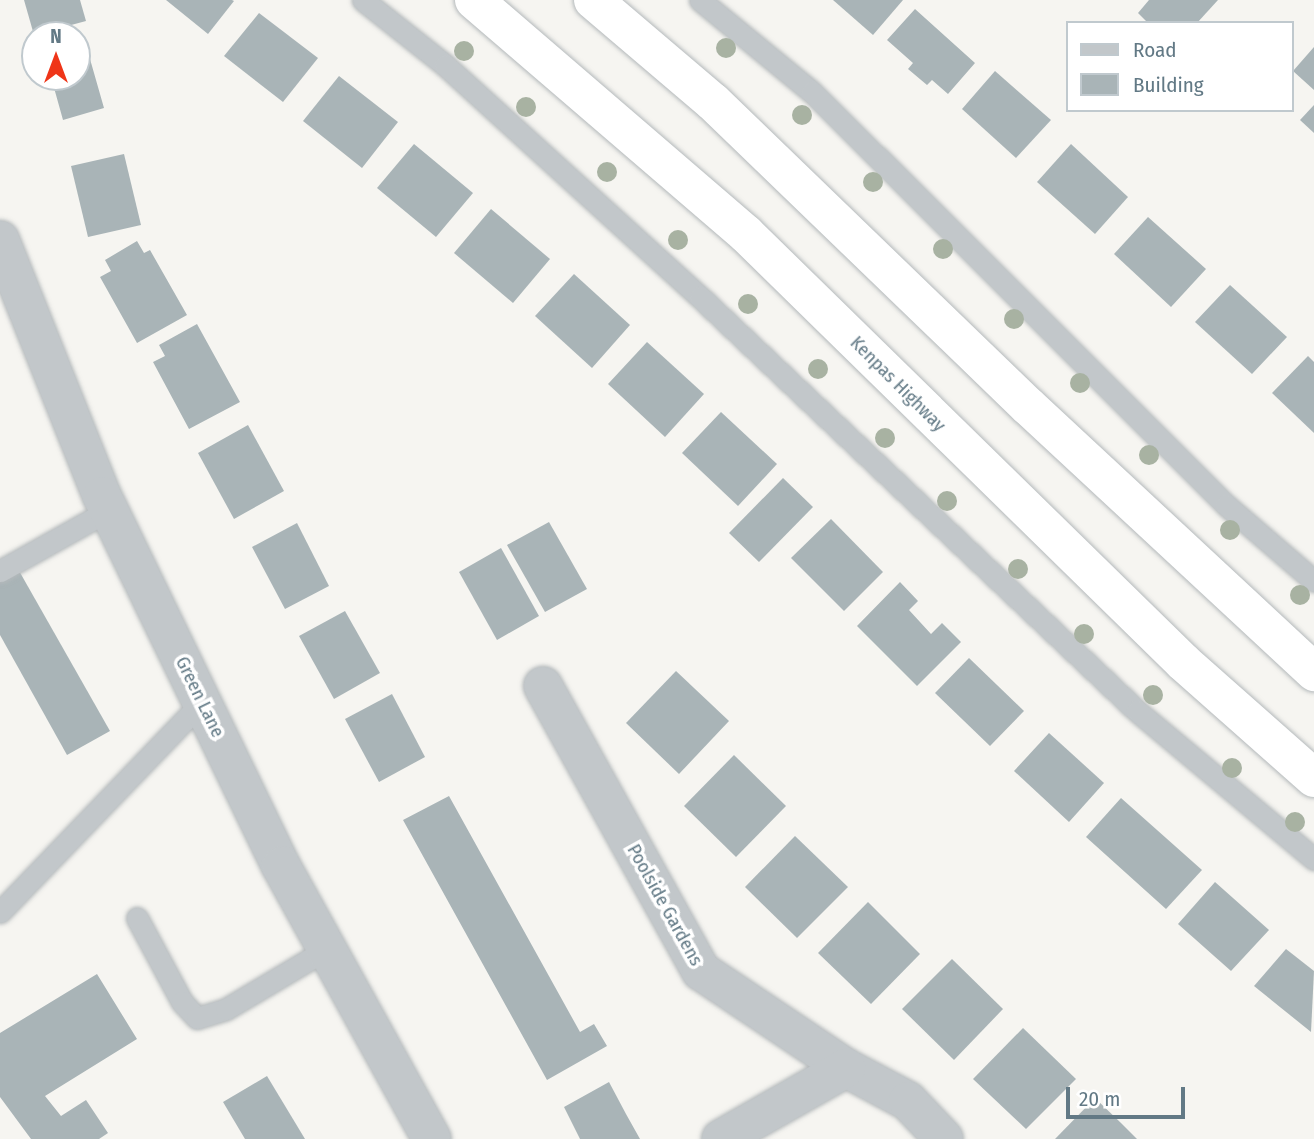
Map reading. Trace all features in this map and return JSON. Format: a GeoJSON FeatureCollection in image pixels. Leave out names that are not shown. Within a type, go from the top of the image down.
{"type":"FeatureCollection","features":[{"type":"Feature","properties":{"kind":"highway","name":"Kenpas Highway"},"geometry":{"type":"LineString","coordinates":[[474,0],[746,234],[1183,662],[1314,778]]}},
{"type":"Feature","properties":{"kind":"highway"},"geometry":{"type":"LineString","coordinates":[[593,0],[733,120],[1028,406],[1311,671]]}},
{"type":"Feature","properties":{"kind":"street","name":"Green Lane"},"geometry":{"type":"LineString","coordinates":[[0,242],[109,510],[327,949],[432,1139]]}},
{"type":"Feature","properties":{"kind":"street","name":"Poolside Gardens"},"geometry":{"type":"LineString","coordinates":[[543,686],[701,971],[846,1068],[908,1101],[944,1139]]}},
{"type":"Feature","properties":{"kind":"street"},"geometry":{"type":"LineString","coordinates":[[721,1139],[846,1068]]}},
{"type":"Feature","properties":{"kind":"lane"},"geometry":{"type":"LineString","coordinates":[[363,0],[445,65],[700,297],[1137,711],[1314,859]]}},
{"type":"Feature","properties":{"kind":"lane"},"geometry":{"type":"LineString","coordinates":[[700,0],[812,92],[1226,505],[1314,581]]}},
{"type":"Feature","properties":{"kind":"lane"},"geometry":{"type":"LineString","coordinates":[[0,570],[109,510]]}},
{"type":"Feature","properties":{"kind":"lane"},"geometry":{"type":"LineString","coordinates":[[0,912],[202,702]]}},
{"type":"Feature","properties":{"kind":"lane"},"geometry":{"type":"LineString","coordinates":[[137,918],[182,1002],[197,1018],[226,1009],[327,949]]}},
{"type":"Feature","properties":{"kind":"building"},"geometry":{"type":"Polygon","coordinates":[[[24,0],[80,0],[86,21],[30,21],[24,0]]]}},
{"type":"Feature","properties":{"kind":"building"},"geometry":{"type":"Polygon","coordinates":[[[166,0],[232,0],[234,1],[208,34],[166,0]]]}},
{"type":"Feature","properties":{"kind":"building"},"geometry":{"type":"Polygon","coordinates":[[[833,0],[903,0],[873,35],[833,0]]]}},
{"type":"Feature","properties":{"kind":"building"},"geometry":{"type":"Polygon","coordinates":[[[1149,0],[1218,0],[1199,21],[1146,21],[1138,13],[1149,0]]]}},
{"type":"Feature","properties":{"kind":"building"},"geometry":{"type":"Polygon","coordinates":[[[915,9],[975,63],[948,94],[932,80],[927,85],[908,69],[913,63],[887,40],[915,9]]]}},
{"type":"Feature","properties":{"kind":"building"},"geometry":{"type":"Polygon","coordinates":[[[259,13],[318,58],[283,102],[224,56],[259,13]]]}},
{"type":"Feature","properties":{"kind":"building"},"geometry":{"type":"Polygon","coordinates":[[[1314,47],[1314,90],[1293,71],[1314,47]]]}},
{"type":"Feature","properties":{"kind":"building"},"geometry":{"type":"Polygon","coordinates":[[[91,62],[104,108],[63,120],[55,91],[91,91],[91,62]]]}},
{"type":"Feature","properties":{"kind":"building"},"geometry":{"type":"Polygon","coordinates":[[[995,71],[1051,120],[1016,158],[962,109],[995,71]]]}},
{"type":"Feature","properties":{"kind":"building"},"geometry":{"type":"Polygon","coordinates":[[[339,76],[398,122],[362,168],[303,121],[339,76]]]}},
{"type":"Feature","properties":{"kind":"building"},"geometry":{"type":"Polygon","coordinates":[[[1314,105],[1314,133],[1300,120],[1314,105]]]}},
{"type":"Feature","properties":{"kind":"building"},"geometry":{"type":"Polygon","coordinates":[[[414,144],[473,193],[436,237],[377,188],[414,144]]]}},
{"type":"Feature","properties":{"kind":"building"},"geometry":{"type":"Polygon","coordinates":[[[1071,144],[1128,197],[1095,234],[1037,182],[1071,144]]]}},
{"type":"Feature","properties":{"kind":"building"},"geometry":{"type":"Polygon","coordinates":[[[124,154],[141,225],[88,237],[71,166],[124,154]]]}},
{"type":"Feature","properties":{"kind":"building"},"geometry":{"type":"Polygon","coordinates":[[[491,209],[550,259],[513,303],[454,253],[491,209]]]}},
{"type":"Feature","properties":{"kind":"building"},"geometry":{"type":"Polygon","coordinates":[[[1148,217],[1206,269],[1171,307],[1114,254],[1148,217]]]}},
{"type":"Feature","properties":{"kind":"building"},"geometry":{"type":"Polygon","coordinates":[[[137,241],[144,253],[150,250],[187,315],[137,343],[100,277],[111,271],[105,260],[137,241]]]}},
{"type":"Feature","properties":{"kind":"building"},"geometry":{"type":"Polygon","coordinates":[[[574,274],[630,325],[592,368],[535,316],[574,274]]]}},
{"type":"Feature","properties":{"kind":"building"},"geometry":{"type":"Polygon","coordinates":[[[1230,285],[1287,337],[1252,374],[1195,322],[1230,285]]]}},
{"type":"Feature","properties":{"kind":"building"},"geometry":{"type":"Polygon","coordinates":[[[197,324],[240,402],[189,429],[153,362],[165,356],[159,345],[197,324]]]}},
{"type":"Feature","properties":{"kind":"building"},"geometry":{"type":"Polygon","coordinates":[[[647,342],[704,394],[665,437],[608,384],[647,342]]]}},
{"type":"Feature","properties":{"kind":"building"},"geometry":{"type":"Polygon","coordinates":[[[1308,356],[1314,362],[1314,433],[1272,393],[1308,356]]]}},
{"type":"Feature","properties":{"kind":"building"},"geometry":{"type":"Polygon","coordinates":[[[721,412],[777,464],[738,506],[682,453],[721,412]]]}},
{"type":"Feature","properties":{"kind":"building"},"geometry":{"type":"Polygon","coordinates":[[[248,425],[284,491],[234,519],[198,453],[248,425]]]}},
{"type":"Feature","properties":{"kind":"building"},"geometry":{"type":"Polygon","coordinates":[[[783,478],[813,507],[759,562],[729,533],[783,478]]]}},
{"type":"Feature","properties":{"kind":"building"},"geometry":{"type":"Polygon","coordinates":[[[831,519],[883,572],[844,611],[791,558],[831,519]]]}},
{"type":"Feature","properties":{"kind":"building"},"geometry":{"type":"Polygon","coordinates":[[[549,522],[587,589],[545,612],[507,545],[549,522]]]}},
{"type":"Feature","properties":{"kind":"building"},"geometry":{"type":"Polygon","coordinates":[[[297,523],[329,586],[285,609],[252,547],[297,523]]]}},
{"type":"Feature","properties":{"kind":"building"},"geometry":{"type":"Polygon","coordinates":[[[501,548],[539,616],[497,640],[459,572],[501,548]]]}},
{"type":"Feature","properties":{"kind":"building"},"geometry":{"type":"Polygon","coordinates":[[[18,569],[110,731],[67,755],[0,635],[0,579],[18,569]]]}},
{"type":"Feature","properties":{"kind":"building"},"geometry":{"type":"Polygon","coordinates":[[[900,582],[918,601],[909,610],[931,634],[942,623],[961,642],[917,686],[857,626],[900,582]]]}},
{"type":"Feature","properties":{"kind":"building"},"geometry":{"type":"Polygon","coordinates":[[[345,611],[380,673],[334,699],[299,636],[345,611]]]}},
{"type":"Feature","properties":{"kind":"building"},"geometry":{"type":"Polygon","coordinates":[[[969,658],[1024,711],[990,746],[935,693],[969,658]]]}},
{"type":"Feature","properties":{"kind":"building"},"geometry":{"type":"Polygon","coordinates":[[[676,671],[729,721],[679,774],[626,723],[676,671]]]}},
{"type":"Feature","properties":{"kind":"building"},"geometry":{"type":"Polygon","coordinates":[[[392,694],[425,757],[379,782],[345,719],[392,694]]]}},
{"type":"Feature","properties":{"kind":"building"},"geometry":{"type":"Polygon","coordinates":[[[1049,733],[1104,783],[1069,822],[1014,771],[1049,733]]]}},
{"type":"Feature","properties":{"kind":"building"},"geometry":{"type":"Polygon","coordinates":[[[734,755],[786,806],[736,857],[684,806],[734,755]]]}},
{"type":"Feature","properties":{"kind":"building"},"geometry":{"type":"Polygon","coordinates":[[[449,796],[580,1032],[594,1024],[607,1046],[547,1080],[403,820],[449,796]]]}},
{"type":"Feature","properties":{"kind":"building"},"geometry":{"type":"Polygon","coordinates":[[[1121,798],[1202,870],[1166,909],[1086,837],[1121,798]]]}},
{"type":"Feature","properties":{"kind":"building"},"geometry":{"type":"Polygon","coordinates":[[[795,836],[848,887],[797,938],[745,887],[795,836]]]}},
{"type":"Feature","properties":{"kind":"building"},"geometry":{"type":"Polygon","coordinates":[[[1215,882],[1269,930],[1231,971],[1178,924],[1215,882]]]}},
{"type":"Feature","properties":{"kind":"building"},"geometry":{"type":"Polygon","coordinates":[[[868,902],[920,954],[871,1004],[818,953],[868,902]]]}},
{"type":"Feature","properties":{"kind":"building"},"geometry":{"type":"Polygon","coordinates":[[[1286,949],[1314,971],[1311,1032],[1254,986],[1286,949]]]}},
{"type":"Feature","properties":{"kind":"building"},"geometry":{"type":"Polygon","coordinates":[[[952,959],[1003,1009],[954,1060],[902,1009],[952,959]]]}},
{"type":"Feature","properties":{"kind":"building"},"geometry":{"type":"Polygon","coordinates":[[[97,974],[137,1039],[45,1096],[61,1116],[86,1100],[108,1133],[99,1139],[31,1139],[0,1097],[0,1033],[97,974]]]}},
{"type":"Feature","properties":{"kind":"building"},"geometry":{"type":"Polygon","coordinates":[[[1023,1028],[1076,1079],[1026,1129],[973,1079],[1023,1028]]]}},
{"type":"Feature","properties":{"kind":"building"},"geometry":{"type":"Polygon","coordinates":[[[267,1076],[305,1139],[245,1139],[223,1102],[267,1076]]]}},
{"type":"Feature","properties":{"kind":"building"},"geometry":{"type":"Polygon","coordinates":[[[609,1082],[640,1139],[580,1139],[564,1107],[609,1082]]]}},
{"type":"Feature","properties":{"kind":"building"},"geometry":{"type":"Polygon","coordinates":[[[1095,1098],[1121,1123],[1137,1139],[1055,1139],[1095,1098]]]}}]}
